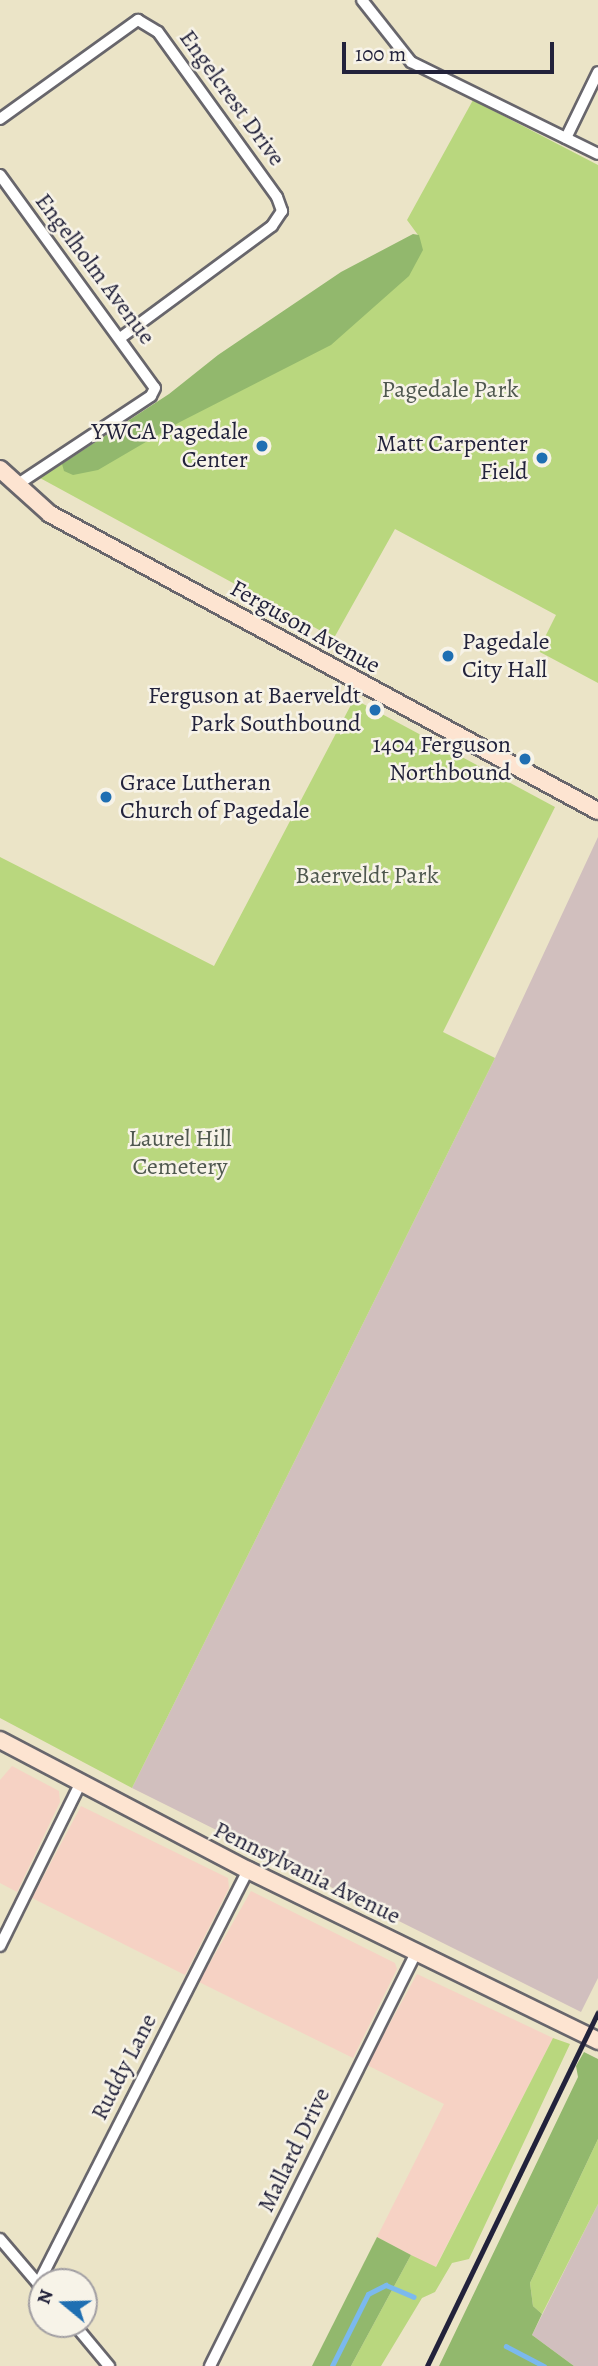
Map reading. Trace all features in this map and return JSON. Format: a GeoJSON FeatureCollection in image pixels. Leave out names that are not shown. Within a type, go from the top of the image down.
{"type":"FeatureCollection","features":[{"type":"Feature","properties":{"kind":"street"},"geometry":{"type":"LineString","coordinates":[[362,0],[411,62],[598,154]]}},
{"type":"Feature","properties":{"kind":"street","name":"Engelcrest Drive"},"geometry":{"type":"LineString","coordinates":[[0,119],[138,20],[158,32],[217,107],[277,197],[282,211],[272,226],[120,338]]}},
{"type":"Feature","properties":{"kind":"street"},"geometry":{"type":"LineString","coordinates":[[566,138],[598,72]]}},
{"type":"Feature","properties":{"kind":"street","name":"Engelholm Avenue"},"geometry":{"type":"LineString","coordinates":[[0,176],[155,388],[151,396],[15,486]]}},
{"type":"Feature","properties":{"kind":"street","name":"Ferguson Avenue"},"geometry":{"type":"LineString","coordinates":[[0,469],[15,486],[50,514],[598,811]]}},
{"type":"Feature","properties":{"kind":"street","name":"Pennsylvania Avenue"},"geometry":{"type":"LineString","coordinates":[[0,1740],[248,1870],[598,2041]]}},
{"type":"Feature","properties":{"kind":"street"},"geometry":{"type":"LineString","coordinates":[[0,1946],[80,1784]]}},
{"type":"Feature","properties":{"kind":"street","name":"Ruddy Lane"},"geometry":{"type":"LineString","coordinates":[[49,2268],[248,1870]]}},
{"type":"Feature","properties":{"kind":"street","name":"Mallard Drive"},"geometry":{"type":"LineString","coordinates":[[210,2366],[416,1952]]}},
{"type":"Feature","properties":{"kind":"street"},"geometry":{"type":"LineString","coordinates":[[0,2239],[28,2272]]}},
{"type":"Feature","properties":{"kind":"street"},"geometry":{"type":"LineString","coordinates":[[86,2338],[109,2366]]}},
{"type":"Feature","properties":{"kind":"shaded area"},"geometry":{"type":"Polygon","coordinates":[[[598,837],[598,1978],[581,2012],[132,1788],[495,1058],[598,837]]]}},
{"type":"Feature","properties":{"kind":"shaded area"},"geometry":{"type":"Polygon","coordinates":[[[12,1766],[59,1791],[60,1802],[17,1892],[0,1883],[0,1780],[12,1766]]]}},
{"type":"Feature","properties":{"kind":"shaded area"},"geometry":{"type":"Polygon","coordinates":[[[81,1806],[228,1878],[229,1888],[185,1975],[32,1898],[81,1806]]]}},
{"type":"Feature","properties":{"kind":"shaded area"},"geometry":{"type":"Polygon","coordinates":[[[251,1891],[395,1963],[397,1969],[353,2058],[199,1982],[251,1891]]]}},
{"type":"Feature","properties":{"kind":"shaded area"},"geometry":{"type":"Polygon","coordinates":[[[417,1974],[553,2038],[435,2268],[377,2237],[444,2104],[367,2065],[417,1974]]]}},
{"type":"Feature","properties":{"kind":"shaded area"},"geometry":{"type":"Polygon","coordinates":[[[598,2204],[598,2366],[574,2366],[532,2335],[598,2204]]]}},
{"type":"Feature","properties":{"kind":"green space","name":"Pagedale Park"},"geometry":{"type":"Polygon","coordinates":[[[473,100],[598,165],[598,683],[538,651],[556,615],[395,529],[334,638],[40,478],[418,235],[407,220],[473,100]]]}},
{"type":"Feature","properties":{"kind":"green space"},"geometry":{"type":"Polygon","coordinates":[[[413,234],[419,235],[423,250],[409,276],[331,345],[180,422],[98,470],[73,475],[64,471],[62,464],[169,394],[218,355],[341,272],[413,234]]]}},
{"type":"Feature","properties":{"kind":"green space","name":"Laurel Hill Cemetery"},"geometry":{"type":"Polygon","coordinates":[[[354,699],[555,807],[443,1032],[495,1058],[132,1788],[0,1718],[0,857],[214,966],[354,699]]]}},
{"type":"Feature","properties":{"kind":"green space"},"geometry":{"type":"Polygon","coordinates":[[[553,2038],[570,2044],[469,2259],[452,2263],[435,2292],[422,2298],[381,2366],[351,2366],[411,2255],[436,2267],[553,2038]]]}},
{"type":"Feature","properties":{"kind":"green space"},"geometry":{"type":"Polygon","coordinates":[[[584,2052],[598,2059],[598,2139],[530,2283],[533,2306],[542,2314],[532,2335],[574,2366],[439,2366],[578,2077],[576,2066],[584,2052]]]}},
{"type":"Feature","properties":{"kind":"green space"},"geometry":{"type":"Polygon","coordinates":[[[598,2139],[598,2204],[542,2314],[533,2306],[530,2283],[598,2139]]]}},
{"type":"Feature","properties":{"kind":"green space"},"geometry":{"type":"Polygon","coordinates":[[[377,2237],[411,2255],[351,2366],[312,2366],[377,2237]]]}},
{"type":"Feature","properties":{"kind":"waterway"},"geometry":{"type":"LineString","coordinates":[[332,2366],[368,2294],[386,2285],[414,2297]]}},
{"type":"Feature","properties":{"kind":"waterway"},"geometry":{"type":"LineString","coordinates":[[506,2346],[544,2366]]}},
{"type":"Feature","properties":{"kind":"railway"},"geometry":{"type":"LineString","coordinates":[[427,2366],[598,2013]]}},
{"type":"Feature","properties":{"kind":"place","name":"YWCA Pagedale Center"},"geometry":{"type":"Point","coordinates":[262,446]}},
{"type":"Feature","properties":{"kind":"place","name":"Matt Carpenter Field"},"geometry":{"type":"Point","coordinates":[542,458]}},
{"type":"Feature","properties":{"kind":"place","name":"Pagedale City Hall"},"geometry":{"type":"Point","coordinates":[448,656]}},
{"type":"Feature","properties":{"kind":"place","name":"Ferguson at Baerveldt Park Southbound"},"geometry":{"type":"Point","coordinates":[375,710]}},
{"type":"Feature","properties":{"kind":"place","name":"1404 Ferguson Northbound"},"geometry":{"type":"Point","coordinates":[525,759]}},
{"type":"Feature","properties":{"kind":"place","name":"Grace Lutheran Church of Pagedale"},"geometry":{"type":"Point","coordinates":[106,797]}},
{"type":"Feature","properties":{"kind":"park label","name":"Baerveldt Park"},"geometry":{"type":"Point","coordinates":[367,876]}}]}
